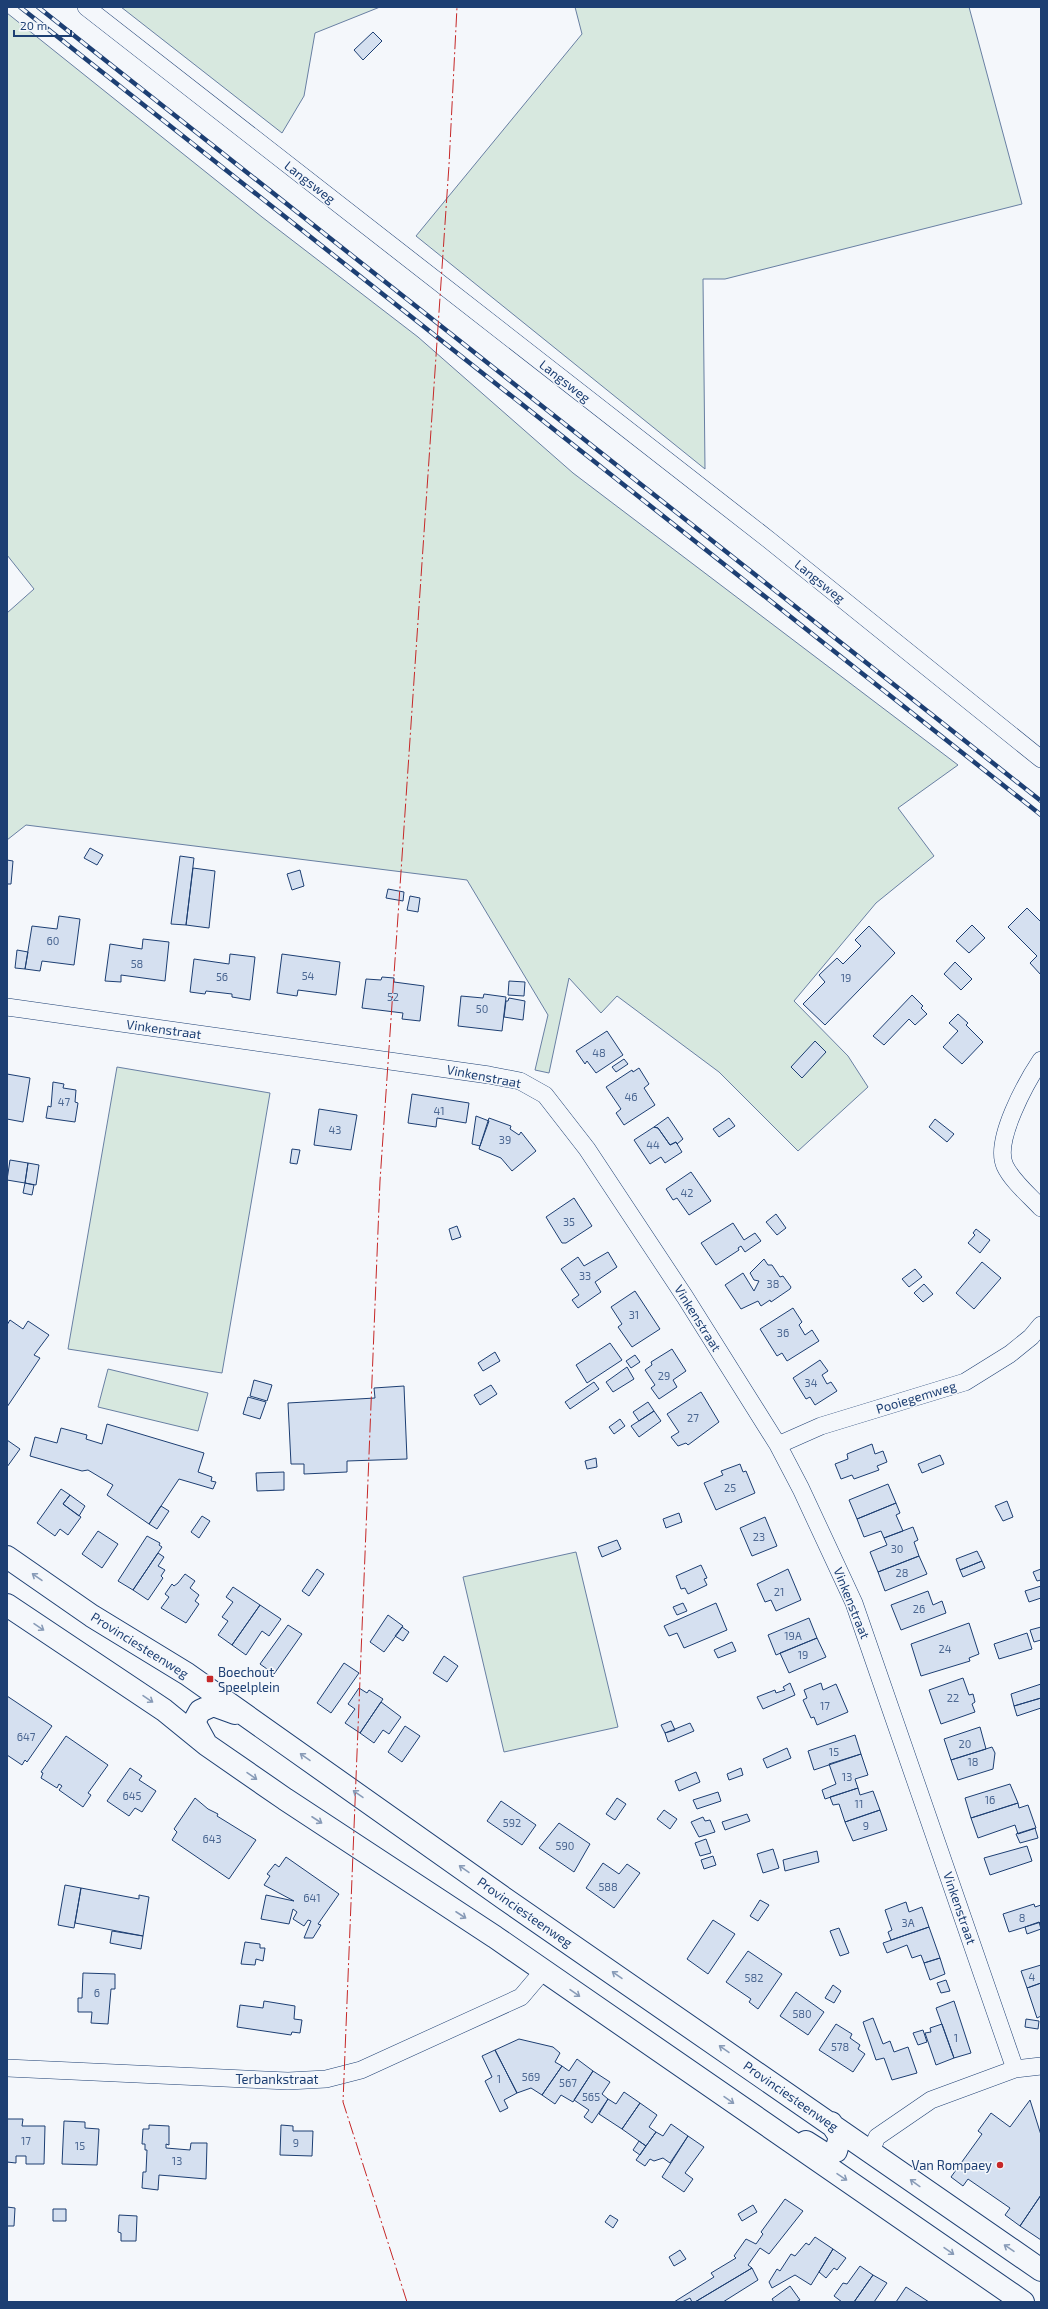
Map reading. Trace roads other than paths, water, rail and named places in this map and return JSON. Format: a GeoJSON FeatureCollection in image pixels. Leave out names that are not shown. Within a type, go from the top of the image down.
{"type":"FeatureCollection","features":[{"type":"Feature","properties":{"kind":"main road","name":"Provinciesteenweg"},"geometry":{"type":"LineString","coordinates":[[7,1557],[92,1616],[187,1674],[505,1899],[831,2123],[1041,2270]]}},
{"type":"Feature","properties":{"kind":"main road"},"geometry":{"type":"LineString","coordinates":[[7,1605],[164,1710],[207,1745],[543,1971],[1023,2302]]}},
{"type":"Feature","properties":{"kind":"main road"},"geometry":{"type":"LineString","coordinates":[[207,1745],[194,1722],[200,1711],[213,1705],[250,1718]]}},
{"type":"Feature","properties":{"kind":"main road"},"geometry":{"type":"LineString","coordinates":[[787,2140],[805,2142],[825,2154],[836,2151],[840,2137],[831,2123]]}},
{"type":"Feature","properties":{"kind":"street","name":"Langsweg"},"geometry":{"type":"LineString","coordinates":[[86,7],[763,535],[1041,759]]}},
{"type":"Feature","properties":{"kind":"street","name":"Vinkenstraat"},"geometry":{"type":"LineString","coordinates":[[7,1007],[490,1075],[520,1081],[545,1095],[587,1149],[685,1297],[778,1445],[801,1489],[854,1603],[1015,2069]]}},
{"type":"Feature","properties":{"kind":"street"},"geometry":{"type":"LineString","coordinates":[[1041,1060],[1018,1100],[1009,1124],[1004,1150],[1004,1165],[1041,1208]]}},
{"type":"Feature","properties":{"kind":"street","name":"Pooiegemweg"},"geometry":{"type":"LineString","coordinates":[[778,1445],[821,1426],[965,1382],[1010,1354],[1041,1325]]}},
{"type":"Feature","properties":{"kind":"street","name":"Terbankstraat"},"geometry":{"type":"LineString","coordinates":[[7,2068],[288,2081],[326,2079],[361,2070],[521,1997],[543,1971]]}},
{"type":"Feature","properties":{"kind":"street"},"geometry":{"type":"LineString","coordinates":[[871,2151],[876,2137],[931,2100],[1015,2069],[1041,2066]]}},
{"type":"Feature","properties":{"kind":"railway"},"geometry":{"type":"LineString","coordinates":[[20,7],[1041,815]]}},
{"type":"Feature","properties":{"kind":"railway"},"geometry":{"type":"LineString","coordinates":[[38,7],[1041,801]]}},
{"type":"Feature","properties":{"kind":"place","name":"Boechout Speelplein"},"geometry":{"type":"Point","coordinates":[210,1679]}},
{"type":"Feature","properties":{"kind":"place","name":"Van Rompaey"},"geometry":{"type":"Point","coordinates":[1000,2165]}}]}
